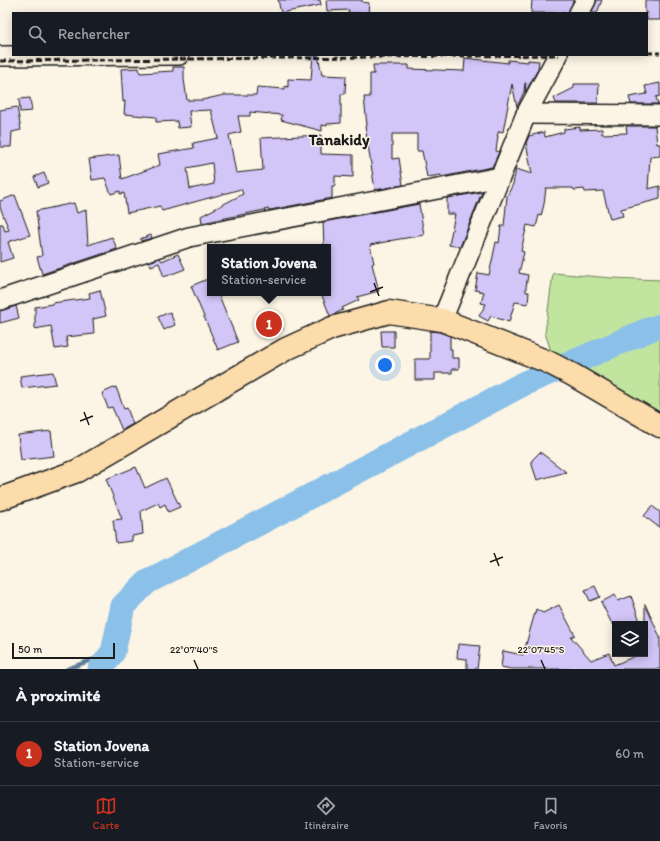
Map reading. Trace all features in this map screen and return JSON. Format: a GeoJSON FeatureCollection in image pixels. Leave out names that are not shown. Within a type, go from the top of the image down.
{"type":"FeatureCollection","features":[{"type":"Feature","properties":{"kind":"main road"},"geometry":{"type":"LineString","coordinates":[[0,499],[77,471],[286,349],[332,328],[389,312],[442,320],[548,362],[660,426]]}},
{"type":"Feature","properties":{"kind":"street"},"geometry":{"type":"LineString","coordinates":[[580,12],[586,0]]}},
{"type":"Feature","properties":{"kind":"street"},"geometry":{"type":"LineString","coordinates":[[0,56],[12,56]]}},
{"type":"Feature","properties":{"kind":"street"},"geometry":{"type":"LineString","coordinates":[[442,320],[526,114],[557,56]]}},
{"type":"Feature","properties":{"kind":"street"},"geometry":{"type":"LineString","coordinates":[[526,114],[660,115]]}},
{"type":"Feature","properties":{"kind":"street"},"geometry":{"type":"LineString","coordinates":[[0,300],[189,237],[500,177]]}},
{"type":"Feature","properties":{"kind":"green space"},"geometry":{"type":"Polygon","coordinates":[[[553,273],[660,280],[660,414],[552,354],[545,333],[553,273]]]}},
{"type":"Feature","properties":{"kind":"building"},"geometry":{"type":"Polygon","coordinates":[[[278,0],[320,0],[321,5],[281,12],[278,0]]]}},
{"type":"Feature","properties":{"kind":"building"},"geometry":{"type":"Polygon","coordinates":[[[326,0],[362,0],[362,2],[369,3],[368,12],[348,12],[349,10],[327,11],[326,0]]]}},
{"type":"Feature","properties":{"kind":"building"},"geometry":{"type":"Polygon","coordinates":[[[532,0],[574,0],[568,12],[531,12],[532,0]]]}},
{"type":"Feature","properties":{"kind":"building"},"geometry":{"type":"Polygon","coordinates":[[[597,0],[602,0],[597,12],[591,12],[597,0]]]}},
{"type":"Feature","properties":{"kind":"building"},"geometry":{"type":"Polygon","coordinates":[[[645,0],[660,0],[660,20],[648,20],[648,12],[645,12],[645,0]]]}},
{"type":"Feature","properties":{"kind":"building"},"geometry":{"type":"Polygon","coordinates":[[[313,56],[318,56],[322,75],[346,76],[345,94],[341,94],[341,123],[327,124],[327,126],[322,125],[322,131],[281,120],[282,115],[250,112],[250,116],[238,116],[241,132],[229,135],[236,173],[263,170],[261,138],[321,135],[321,154],[353,155],[353,177],[335,176],[335,186],[332,186],[332,198],[202,223],[201,216],[243,194],[241,189],[162,211],[160,206],[127,213],[124,193],[120,194],[120,191],[111,194],[105,178],[92,180],[89,159],[119,155],[122,179],[160,165],[158,154],[194,148],[193,143],[218,138],[211,110],[189,111],[191,127],[178,128],[177,121],[156,122],[156,117],[124,114],[125,101],[123,102],[121,69],[139,68],[140,73],[173,71],[173,67],[184,67],[187,100],[202,100],[224,95],[256,95],[257,87],[285,89],[285,86],[288,87],[288,79],[311,80],[313,56]],[[212,163],[187,168],[190,189],[214,184],[212,163]]]}},
{"type":"Feature","properties":{"kind":"building"},"geometry":{"type":"Polygon","coordinates":[[[465,58],[508,63],[508,60],[528,62],[528,60],[539,61],[538,69],[525,93],[525,83],[524,92],[517,107],[512,84],[503,132],[499,131],[497,136],[496,151],[499,152],[492,167],[441,177],[441,175],[427,177],[422,151],[417,151],[417,134],[392,134],[392,159],[399,158],[403,185],[375,190],[365,126],[367,126],[364,97],[370,97],[370,74],[374,74],[373,65],[409,65],[409,69],[464,71],[465,58]]]}},
{"type":"Feature","properties":{"kind":"building"},"geometry":{"type":"Polygon","coordinates":[[[660,83],[660,96],[656,97],[658,104],[631,104],[629,97],[647,94],[645,86],[660,83]]]}},
{"type":"Feature","properties":{"kind":"building"},"geometry":{"type":"Polygon","coordinates":[[[574,84],[599,84],[598,103],[556,103],[554,98],[574,88],[574,84]]]}},
{"type":"Feature","properties":{"kind":"building"},"geometry":{"type":"Polygon","coordinates":[[[30,98],[32,111],[20,112],[19,99],[30,98]]]}},
{"type":"Feature","properties":{"kind":"building"},"geometry":{"type":"Polygon","coordinates":[[[17,107],[21,130],[12,132],[11,147],[0,147],[0,110],[17,107]]]}},
{"type":"Feature","properties":{"kind":"building"},"geometry":{"type":"Polygon","coordinates":[[[626,126],[655,126],[657,144],[660,144],[660,156],[650,157],[648,189],[660,186],[660,199],[621,209],[623,216],[610,219],[603,191],[585,192],[584,189],[574,190],[573,188],[546,188],[541,216],[539,215],[536,227],[527,225],[521,251],[524,252],[519,273],[528,275],[526,292],[529,292],[528,304],[515,302],[509,322],[491,316],[488,321],[479,316],[486,304],[481,303],[484,292],[475,290],[478,273],[489,275],[496,242],[499,243],[501,226],[504,226],[507,196],[513,184],[516,169],[532,174],[526,143],[529,136],[544,132],[545,137],[564,132],[564,129],[580,127],[580,130],[602,129],[602,134],[627,133],[626,126]]]}},
{"type":"Feature","properties":{"kind":"building"},"geometry":{"type":"Polygon","coordinates":[[[44,173],[48,183],[38,187],[34,177],[44,173]]]}},
{"type":"Feature","properties":{"kind":"building"},"geometry":{"type":"Polygon","coordinates":[[[482,192],[460,247],[449,245],[455,214],[447,214],[447,198],[482,192]]]}},
{"type":"Feature","properties":{"kind":"building"},"geometry":{"type":"Polygon","coordinates":[[[15,195],[30,235],[8,242],[13,258],[0,262],[0,224],[3,224],[5,231],[9,230],[0,207],[0,201],[15,195]]]}},
{"type":"Feature","properties":{"kind":"building"},"geometry":{"type":"Polygon","coordinates":[[[74,203],[77,213],[86,210],[88,245],[112,237],[117,249],[42,274],[37,257],[42,256],[36,211],[74,203]]]}},
{"type":"Feature","properties":{"kind":"building"},"geometry":{"type":"Polygon","coordinates":[[[419,204],[424,235],[370,245],[374,263],[372,264],[379,291],[357,297],[359,300],[342,308],[343,310],[330,316],[322,296],[331,296],[331,244],[324,244],[323,222],[419,204]]]}},
{"type":"Feature","properties":{"kind":"building"},"geometry":{"type":"Polygon","coordinates":[[[151,235],[152,238],[141,241],[140,239],[151,235]]]}},
{"type":"Feature","properties":{"kind":"building"},"geometry":{"type":"Polygon","coordinates":[[[178,254],[185,269],[164,277],[159,263],[151,266],[149,262],[160,258],[162,261],[178,254]]]}},
{"type":"Feature","properties":{"kind":"building"},"geometry":{"type":"Polygon","coordinates":[[[207,279],[207,296],[219,296],[238,342],[218,350],[191,286],[207,279]]]}},
{"type":"Feature","properties":{"kind":"building"},"geometry":{"type":"Polygon","coordinates":[[[100,290],[106,316],[93,319],[94,334],[66,337],[68,347],[55,349],[51,326],[35,329],[35,307],[52,303],[90,298],[89,293],[100,290]]]}},
{"type":"Feature","properties":{"kind":"building"},"geometry":{"type":"Polygon","coordinates":[[[16,306],[19,318],[0,323],[0,311],[16,306]]]}},
{"type":"Feature","properties":{"kind":"building"},"geometry":{"type":"Polygon","coordinates":[[[275,311],[283,329],[266,337],[257,319],[275,311]]]}},
{"type":"Feature","properties":{"kind":"building"},"geometry":{"type":"Polygon","coordinates":[[[170,312],[175,325],[164,330],[158,317],[170,312]]]}},
{"type":"Feature","properties":{"kind":"building"},"geometry":{"type":"Polygon","coordinates":[[[381,331],[394,331],[394,347],[382,347],[381,331]]]}},
{"type":"Feature","properties":{"kind":"building"},"geometry":{"type":"Polygon","coordinates":[[[430,331],[439,332],[450,336],[452,358],[459,358],[459,369],[452,369],[452,373],[435,373],[435,380],[415,380],[415,359],[430,359],[430,331]]]}},
{"type":"Feature","properties":{"kind":"building"},"geometry":{"type":"Polygon","coordinates":[[[53,372],[56,384],[22,388],[20,376],[53,372]]]}},
{"type":"Feature","properties":{"kind":"building"},"geometry":{"type":"Polygon","coordinates":[[[116,387],[124,409],[127,408],[133,424],[122,430],[112,407],[108,408],[102,393],[116,387]]]}},
{"type":"Feature","properties":{"kind":"building"},"geometry":{"type":"Polygon","coordinates":[[[51,431],[54,456],[21,460],[18,435],[51,431]]]}},
{"type":"Feature","properties":{"kind":"building"},"geometry":{"type":"Polygon","coordinates":[[[540,452],[566,472],[537,480],[532,465],[532,460],[540,452]]]}},
{"type":"Feature","properties":{"kind":"building"},"geometry":{"type":"Polygon","coordinates":[[[136,467],[145,488],[166,478],[180,507],[168,512],[165,504],[160,507],[158,503],[141,511],[143,534],[132,536],[132,541],[116,543],[113,520],[122,519],[106,479],[136,467]]]}},
{"type":"Feature","properties":{"kind":"building"},"geometry":{"type":"Polygon","coordinates":[[[652,506],[660,512],[660,528],[644,516],[652,506]]]}},
{"type":"Feature","properties":{"kind":"building"},"geometry":{"type":"Polygon","coordinates":[[[595,586],[600,597],[590,601],[585,590],[595,586]]]}},
{"type":"Feature","properties":{"kind":"building"},"geometry":{"type":"Polygon","coordinates":[[[615,595],[618,601],[631,596],[640,621],[612,621],[612,624],[601,602],[615,595]]]}},
{"type":"Feature","properties":{"kind":"building"},"geometry":{"type":"Polygon","coordinates":[[[645,604],[660,637],[660,669],[511,669],[501,667],[503,651],[523,655],[536,609],[543,613],[559,605],[575,635],[571,637],[591,660],[609,653],[614,665],[633,657],[648,657],[648,621],[645,621],[645,604]]]}},
{"type":"Feature","properties":{"kind":"building"},"geometry":{"type":"Polygon","coordinates":[[[458,644],[480,646],[477,669],[467,669],[467,659],[457,658],[458,644]]]}},
{"type":"Feature","properties":{"kind":"waterway"},"geometry":{"type":"LineString","coordinates":[[100,669],[113,652],[123,606],[147,582],[525,383],[660,326]]}},
{"type":"Feature","properties":{"kind":"waterway"},"geometry":{"type":"LineString","coordinates":[[67,669],[113,652]]}},
{"type":"Feature","properties":{"kind":"railway"},"geometry":{"type":"LineString","coordinates":[[648,53],[660,53]]}},
{"type":"Feature","properties":{"kind":"railway"},"geometry":{"type":"LineString","coordinates":[[0,61],[466,56]]}},
{"type":"Feature","properties":{"kind":"place","name":"Station Jovena"},"geometry":{"type":"Point","coordinates":[269,324]}},
{"type":"Feature","properties":{"kind":"district","name":"Tanakidy"},"geometry":{"type":"Point","coordinates":[339,139]}}]}
